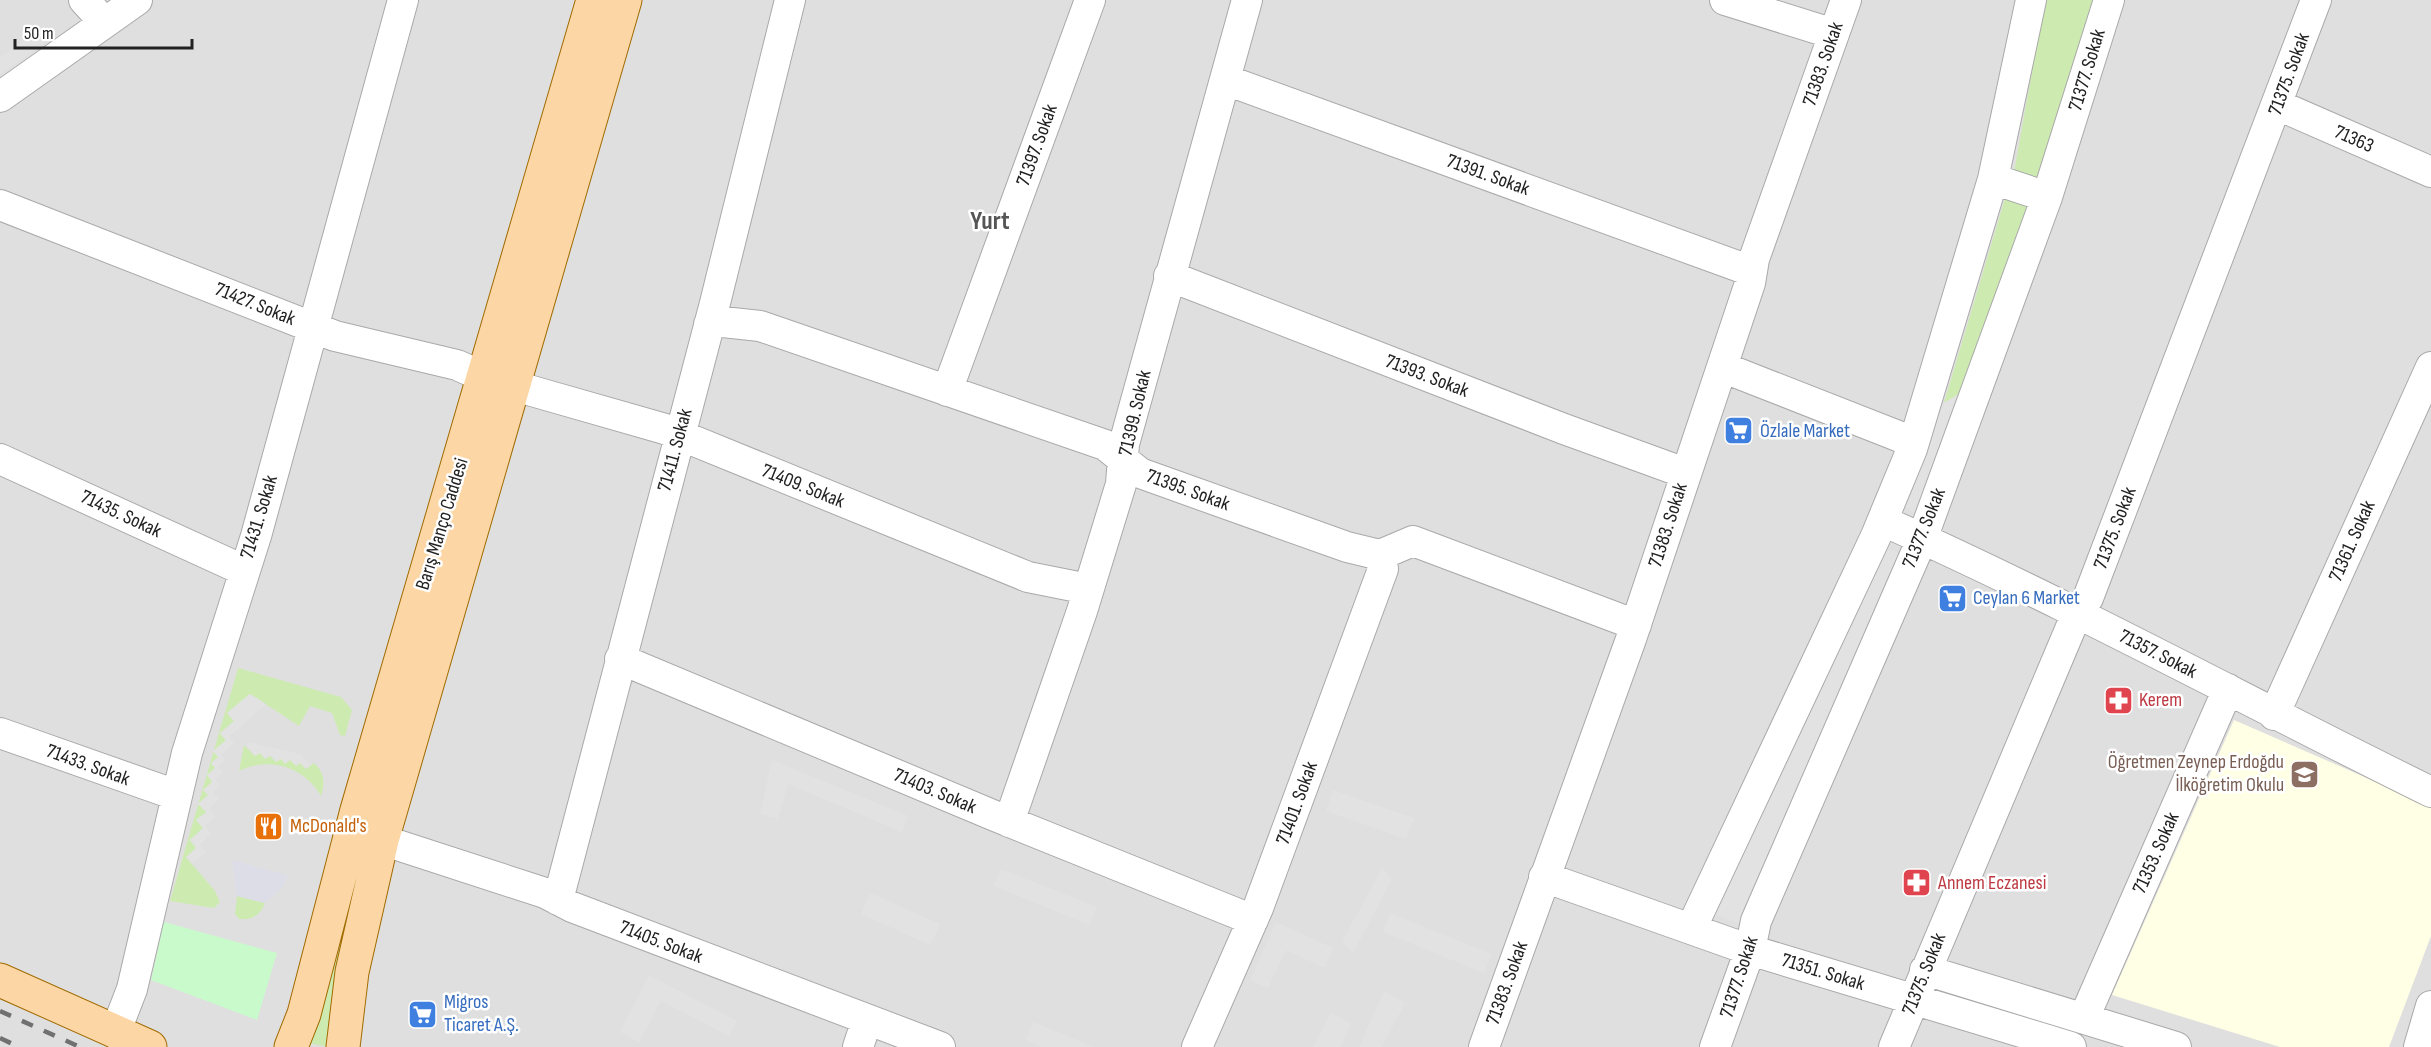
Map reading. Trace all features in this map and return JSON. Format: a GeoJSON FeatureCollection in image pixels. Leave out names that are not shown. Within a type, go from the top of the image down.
{"type":"FeatureCollection","features":[{"type":"Feature","properties":{"kind":"main road","name":"Barış Manço Caddesi"},"geometry":{"type":"LineString","coordinates":[[291,1047],[304,1014],[357,810],[593,0]]}},
{"type":"Feature","properties":{"kind":"main road","name":"Barış Manço Caddesi"},"geometry":{"type":"LineString","coordinates":[[342,1047],[352,972],[382,840],[625,0]]}},
{"type":"Feature","properties":{"kind":"main road"},"geometry":{"type":"LineString","coordinates":[[0,980],[150,1047]]}},
{"type":"Feature","properties":{"kind":"street"},"geometry":{"type":"LineString","coordinates":[[84,0],[104,22]]}},
{"type":"Feature","properties":{"kind":"street"},"geometry":{"type":"LineString","coordinates":[[0,97],[137,0]]}},
{"type":"Feature","properties":{"kind":"street","name":"71431. Sokak"},"geometry":{"type":"LineString","coordinates":[[115,1033],[132,989],[176,795],[243,570],[256,536],[403,0]]}},
{"type":"Feature","properties":{"kind":"street","name":"71411. Sokak"},"geometry":{"type":"LineString","coordinates":[[558,900],[709,324],[790,0]]}},
{"type":"Feature","properties":{"kind":"street","name":"71397. Sokak"},"geometry":{"type":"LineString","coordinates":[[947,391],[1090,0]]}},
{"type":"Feature","properties":{"kind":"street","name":"71399. Sokak"},"geometry":{"type":"LineString","coordinates":[[1009,822],[1121,484],[1124,444],[1247,0]]}},
{"type":"Feature","properties":{"kind":"street"},"geometry":{"type":"LineString","coordinates":[[1725,0],[1834,34]]}},
{"type":"Feature","properties":{"kind":"street","name":"71383. Sokak"},"geometry":{"type":"LineString","coordinates":[[1484,1047],[1636,625],[1750,283],[1751,271],[1846,0]]}},
{"type":"Feature","properties":{"kind":"street","name":"71377. Sokak"},"geometry":{"type":"LineString","coordinates":[[1691,929],[1883,521],[1912,449],[1993,178],[2031,0]]}},
{"type":"Feature","properties":{"kind":"street","name":"71377. Sokak"},"geometry":{"type":"LineString","coordinates":[[1715,1047],[1750,950],[1756,921],[1922,539],[2047,197],[2109,0]]}},
{"type":"Feature","properties":{"kind":"street","name":"71375. Sokak"},"geometry":{"type":"LineString","coordinates":[[1894,1047],[2077,613],[2088,598],[2278,105],[2316,0]]}},
{"type":"Feature","properties":{"kind":"street","name":"71391. Sokak"},"geometry":{"type":"LineString","coordinates":[[1226,80],[1751,271]]}},
{"type":"Feature","properties":{"kind":"street","name":"71363"},"geometry":{"type":"LineString","coordinates":[[2278,105],[2431,172]]}},
{"type":"Feature","properties":{"kind":"street"},"geometry":{"type":"LineString","coordinates":[[1993,178],[2047,197]]}},
{"type":"Feature","properties":{"kind":"street","name":"71427. Sokak"},"geometry":{"type":"LineString","coordinates":[[0,205],[313,328],[457,364],[484,377],[515,386]]}},
{"type":"Feature","properties":{"kind":"street","name":"71393. Sokak"},"geometry":{"type":"LineString","coordinates":[[1169,276],[1564,429],[1685,473]]}},
{"type":"Feature","properties":{"kind":"street","name":"71395. Sokak"},"geometry":{"type":"LineString","coordinates":[[709,324],[723,322],[760,326],[1105,445],[1140,473],[1347,547],[1380,555]]}},
{"type":"Feature","properties":{"kind":"street"},"geometry":{"type":"LineString","coordinates":[[1722,367],[1903,438],[1912,449]]}},
{"type":"Feature","properties":{"kind":"street","name":"71361. Sokak"},"geometry":{"type":"LineString","coordinates":[[2274,715],[2431,367]]}},
{"type":"Feature","properties":{"kind":"street","name":"71409. Sokak"},"geometry":{"type":"LineString","coordinates":[[515,386],[680,435],[1028,578],[1088,589]]}},
{"type":"Feature","properties":{"kind":"street","name":"71435. Sokak"},"geometry":{"type":"LineString","coordinates":[[0,459],[243,570]]}},
{"type":"Feature","properties":{"kind":"street","name":"71357. Sokak"},"geometry":{"type":"LineString","coordinates":[[1883,521],[2077,613],[2228,689],[2274,715],[2431,792]]}},
{"type":"Feature","properties":{"kind":"street"},"geometry":{"type":"LineString","coordinates":[[1380,555],[1413,542],[1636,625]]}},
{"type":"Feature","properties":{"kind":"street","name":"71401. Sokak"},"geometry":{"type":"LineString","coordinates":[[1197,1047],[1253,920],[1383,569],[1380,555]]}},
{"type":"Feature","properties":{"kind":"street","name":"71403. Sokak"},"geometry":{"type":"LineString","coordinates":[[620,659],[1009,822],[1253,920]]}},
{"type":"Feature","properties":{"kind":"street","name":"71353. Sokak"},"geometry":{"type":"LineString","coordinates":[[2084,1018],[2228,689]]}},
{"type":"Feature","properties":{"kind":"street","name":"71433. Sokak"},"geometry":{"type":"LineString","coordinates":[[0,733],[176,795]]}},
{"type":"Feature","properties":{"kind":"street","name":"71405. Sokak"},"geometry":{"type":"LineString","coordinates":[[382,840],[545,892],[558,900],[862,1034],[940,1047]]}},
{"type":"Feature","properties":{"kind":"street","name":"71351. Sokak"},"geometry":{"type":"LineString","coordinates":[[1545,877],[1750,950],[2071,1047]]}},
{"type":"Feature","properties":{"kind":"street"},"geometry":{"type":"LineString","coordinates":[[1925,970],[2176,1047]]}},
{"type":"Feature","properties":{"kind":"street"},"geometry":{"type":"LineString","coordinates":[[2419,1047],[2431,1006]]}},
{"type":"Feature","properties":{"kind":"shaded area"},"geometry":{"type":"Polygon","coordinates":[[[0,0],[2431,0],[2431,1047],[0,1047],[0,0]]]}},
{"type":"Feature","properties":{"kind":"shaded area"},"geometry":{"type":"Polygon","coordinates":[[[38,31],[50,40],[0,74],[0,57],[38,31]]]}},
{"type":"Feature","properties":{"kind":"shaded area"},"geometry":{"type":"Polygon","coordinates":[[[1974,385],[1922,517],[1901,505],[1944,403],[1974,385]]]}},
{"type":"Feature","properties":{"kind":"shaded area"},"geometry":{"type":"Polygon","coordinates":[[[1882,547],[1905,556],[1746,926],[1708,912],[1882,547]]]}},
{"type":"Feature","properties":{"kind":"shaded area"},"geometry":{"type":"Polygon","coordinates":[[[250,694],[266,704],[229,737],[234,743],[221,755],[225,760],[218,767],[223,772],[215,779],[220,785],[213,792],[219,799],[209,809],[215,817],[205,826],[211,833],[200,845],[206,852],[192,864],[186,857],[196,848],[190,840],[203,828],[196,820],[206,812],[198,804],[208,795],[203,790],[212,782],[207,775],[215,768],[211,763],[218,757],[213,751],[226,740],[220,734],[234,721],[227,713],[250,694]]]}},
{"type":"Feature","properties":{"kind":"shaded area"},"geometry":{"type":"Polygon","coordinates":[[[2234,720],[2431,806],[2431,936],[2389,1047],[2280,1047],[2112,995],[2234,720]]]}},
{"type":"Feature","properties":{"kind":"shaded area"},"geometry":{"type":"Polygon","coordinates":[[[248,742],[300,754],[311,765],[306,769],[300,763],[296,766],[290,760],[285,764],[281,759],[276,762],[270,756],[265,759],[260,753],[255,756],[247,746],[248,742]]]}},
{"type":"Feature","properties":{"kind":"shaded area"},"geometry":{"type":"Polygon","coordinates":[[[772,760],[908,816],[902,832],[788,784],[778,819],[760,814],[772,760]]]}},
{"type":"Feature","properties":{"kind":"shaded area"},"geometry":{"type":"Polygon","coordinates":[[[1333,790],[1414,818],[1406,839],[1326,811],[1333,790]]]}},
{"type":"Feature","properties":{"kind":"shaded area"},"geometry":{"type":"Polygon","coordinates":[[[232,860],[288,876],[282,888],[265,903],[237,896],[232,860]]]}},
{"type":"Feature","properties":{"kind":"shaded area"},"geometry":{"type":"Polygon","coordinates":[[[1382,868],[1392,879],[1353,953],[1342,942],[1382,868]]]}},
{"type":"Feature","properties":{"kind":"shaded area"},"geometry":{"type":"Polygon","coordinates":[[[1001,869],[1097,907],[1089,925],[994,886],[1001,869]]]}},
{"type":"Feature","properties":{"kind":"shaded area"},"geometry":{"type":"Polygon","coordinates":[[[870,893],[940,924],[930,945],[861,914],[870,893]]]}},
{"type":"Feature","properties":{"kind":"shaded area"},"geometry":{"type":"Polygon","coordinates":[[[1390,913],[1492,954],[1484,973],[1383,932],[1390,913]]]}},
{"type":"Feature","properties":{"kind":"shaded area"},"geometry":{"type":"Polygon","coordinates":[[[1276,922],[1333,948],[1325,968],[1286,950],[1268,988],[1250,980],[1276,922]]]}},
{"type":"Feature","properties":{"kind":"shaded area"},"geometry":{"type":"Polygon","coordinates":[[[649,975],[737,1021],[729,1036],[661,1001],[639,1042],[620,1032],[649,975]]]}},
{"type":"Feature","properties":{"kind":"shaded area"},"geometry":{"type":"Polygon","coordinates":[[[1384,991],[1405,1003],[1382,1047],[1359,1047],[1384,991]]]}},
{"type":"Feature","properties":{"kind":"shaded area"},"geometry":{"type":"Polygon","coordinates":[[[1331,1013],[1351,1023],[1341,1047],[1313,1047],[1331,1013]]]}},
{"type":"Feature","properties":{"kind":"shaded area"},"geometry":{"type":"Polygon","coordinates":[[[1033,1022],[1094,1047],[1042,1047],[1026,1040],[1033,1022]]]}},
{"type":"Feature","properties":{"kind":"green space"},"geometry":{"type":"Polygon","coordinates":[[[2045,0],[2098,0],[2040,180],[2014,172],[2045,0]]]}},
{"type":"Feature","properties":{"kind":"green space"},"geometry":{"type":"Polygon","coordinates":[[[2006,195],[2033,204],[1974,385],[1944,403],[2006,195]]]}},
{"type":"Feature","properties":{"kind":"green space"},"geometry":{"type":"Polygon","coordinates":[[[238,668],[341,697],[352,710],[345,736],[340,735],[332,713],[310,706],[299,726],[250,694],[227,713],[234,721],[220,733],[226,740],[215,768],[203,828],[190,840],[197,848],[186,857],[215,891],[220,902],[214,908],[170,901],[238,668]]]}},
{"type":"Feature","properties":{"kind":"green space"},"geometry":{"type":"Polygon","coordinates":[[[244,745],[255,756],[259,753],[300,762],[306,769],[314,763],[323,778],[321,796],[305,778],[285,767],[262,764],[239,771],[244,745]]]}},
{"type":"Feature","properties":{"kind":"green space"},"geometry":{"type":"Polygon","coordinates":[[[364,834],[329,1047],[308,1043],[364,834]]]}},
{"type":"Feature","properties":{"kind":"green space"},"geometry":{"type":"Polygon","coordinates":[[[237,896],[265,903],[255,916],[239,919],[235,914],[237,896]]]}},
{"type":"Feature","properties":{"kind":"green space"},"geometry":{"type":"Polygon","coordinates":[[[164,922],[277,953],[257,1020],[151,980],[164,922]]]}},
{"type":"Feature","properties":{"kind":"railway"},"geometry":{"type":"LineString","coordinates":[[0,1011],[80,1047]]}},
{"type":"Feature","properties":{"kind":"railway"},"geometry":{"type":"LineString","coordinates":[[0,1038],[19,1047]]}},
{"type":"Feature","properties":{"kind":"place","name":"Özlale Market"},"geometry":{"type":"Point","coordinates":[1739,431]}},
{"type":"Feature","properties":{"kind":"place","name":"Ceylan 6 Market"},"geometry":{"type":"Point","coordinates":[1952,598]}},
{"type":"Feature","properties":{"kind":"place","name":"Kerem"},"geometry":{"type":"Point","coordinates":[2118,700]}},
{"type":"Feature","properties":{"kind":"place","name":"Öğretmen Zeynep Erdoğdu İlköğretim Okulu"},"geometry":{"type":"Point","coordinates":[2305,774]}},
{"type":"Feature","properties":{"kind":"place","name":"McDonald's"},"geometry":{"type":"Point","coordinates":[269,826]}},
{"type":"Feature","properties":{"kind":"place","name":"Annem Eczanesi"},"geometry":{"type":"Point","coordinates":[1917,883]}},
{"type":"Feature","properties":{"kind":"place","name":"Migros Ticaret A.Ş."},"geometry":{"type":"Point","coordinates":[423,1014]}},
{"type":"Feature","properties":{"kind":"district","name":"Yurt"},"geometry":{"type":"Point","coordinates":[990,221]}}]}
